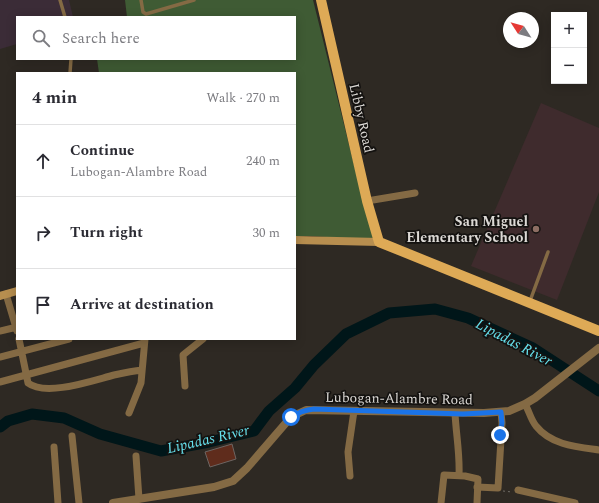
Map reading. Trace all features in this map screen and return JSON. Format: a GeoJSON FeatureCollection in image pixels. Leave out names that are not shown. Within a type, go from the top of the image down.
{"type":"FeatureCollection","features":[{"type":"Feature","properties":{"kind":"main road","name":"Libby Road"},"geometry":{"type":"LineString","coordinates":[[321,0],[367,201],[379,242]]}},
{"type":"Feature","properties":{"kind":"main road"},"geometry":{"type":"LineString","coordinates":[[296,240],[379,242],[599,330]]}},
{"type":"Feature","properties":{"kind":"main road"},"geometry":{"type":"LineString","coordinates":[[3,295],[16,291]]}},
{"type":"Feature","properties":{"kind":"street"},"geometry":{"type":"LineString","coordinates":[[367,201],[415,194]]}},
{"type":"Feature","properties":{"kind":"street"},"geometry":{"type":"LineString","coordinates":[[3,295],[16,327]]}},
{"type":"Feature","properties":{"kind":"street"},"geometry":{"type":"LineString","coordinates":[[0,331],[16,329]]}},
{"type":"Feature","properties":{"kind":"street"},"geometry":{"type":"LineString","coordinates":[[19,340],[28,383],[32,386],[40,388],[72,387],[116,375],[142,370]]}},
{"type":"Feature","properties":{"kind":"street"},"geometry":{"type":"LineString","coordinates":[[0,357],[64,340]]}},
{"type":"Feature","properties":{"kind":"street"},"geometry":{"type":"LineString","coordinates":[[185,386],[183,355],[202,340]]}},
{"type":"Feature","properties":{"kind":"street"},"geometry":{"type":"LineString","coordinates":[[0,382],[144,341],[141,383],[130,413]]}},
{"type":"Feature","properties":{"kind":"street","name":"Lubogan-Alambre Road"},"geometry":{"type":"LineString","coordinates":[[113,503],[214,487],[233,481],[247,468],[291,417],[306,410],[455,413],[501,412],[517,408],[556,382],[599,348]]}},
{"type":"Feature","properties":{"kind":"street"},"geometry":{"type":"LineString","coordinates":[[525,404],[536,426],[548,437],[572,446],[599,450]]}},
{"type":"Feature","properties":{"kind":"street"},"geometry":{"type":"LineString","coordinates":[[350,476],[348,452],[354,411]]}},
{"type":"Feature","properties":{"kind":"street"},"geometry":{"type":"LineString","coordinates":[[477,487],[498,488],[502,423],[501,412]]}},
{"type":"Feature","properties":{"kind":"street"},"geometry":{"type":"LineString","coordinates":[[455,413],[459,475]]}},
{"type":"Feature","properties":{"kind":"street"},"geometry":{"type":"LineString","coordinates":[[72,436],[79,503]]}},
{"type":"Feature","properties":{"kind":"street"},"geometry":{"type":"LineString","coordinates":[[54,447],[58,503]]}},
{"type":"Feature","properties":{"kind":"street"},"geometry":{"type":"LineString","coordinates":[[136,456],[140,499]]}},
{"type":"Feature","properties":{"kind":"street"},"geometry":{"type":"LineString","coordinates":[[441,503],[444,475],[459,475],[478,479],[477,503]]}},
{"type":"Feature","properties":{"kind":"street"},"geometry":{"type":"LineString","coordinates":[[518,490],[575,503]]}},
{"type":"Feature","properties":{"kind":"lane"},"geometry":{"type":"LineString","coordinates":[[60,0],[65,16]]}},
{"type":"Feature","properties":{"kind":"lane"},"geometry":{"type":"LineString","coordinates":[[141,0],[143,12],[146,14],[194,0]]}},
{"type":"Feature","properties":{"kind":"lane"},"geometry":{"type":"LineString","coordinates":[[70,72],[71,60]]}},
{"type":"Feature","properties":{"kind":"lane"},"geometry":{"type":"LineString","coordinates":[[529,302],[548,252]]}},
{"type":"Feature","properties":{"kind":"path"},"geometry":{"type":"LineString","coordinates":[[498,488],[504,492],[515,492],[518,490]]}},
{"type":"Feature","properties":{"kind":"shaded area"},"geometry":{"type":"Polygon","coordinates":[[[0,0],[69,0],[73,16],[16,16],[16,44],[0,49],[0,0]]]}},
{"type":"Feature","properties":{"kind":"shaded area","name":"San Miguel Elementary School"},"geometry":{"type":"Polygon","coordinates":[[[541,103],[599,128],[599,192],[557,300],[471,266],[541,103]]]}},
{"type":"Feature","properties":{"kind":"green space"},"geometry":{"type":"Polygon","coordinates":[[[125,0],[313,0],[374,240],[296,236],[296,72],[99,72],[97,60],[296,60],[296,16],[127,16],[125,0]]]}},
{"type":"Feature","properties":{"kind":"building"},"geometry":{"type":"Polygon","coordinates":[[[232,444],[236,459],[210,467],[205,452],[232,444]]]}},
{"type":"Feature","properties":{"kind":"waterway","name":"Lipadas River"},"geometry":{"type":"LineString","coordinates":[[0,427],[8,421],[32,414],[64,418],[100,434],[161,451],[209,442],[254,431],[269,411],[295,388],[314,365],[346,334],[389,313],[435,309],[468,318],[533,348],[599,391]]}},
{"type":"Feature","properties":{"kind":"place","name":"San Miguel Elementary School"},"geometry":{"type":"Point","coordinates":[536,229]}},
{"type":"Feature","properties":{"kind":"route"},"geometry":{"type":"LineString","coordinates":[[291,417],[306,410],[314,409],[463,414],[501,412],[502,428],[500,435]]}}]}
